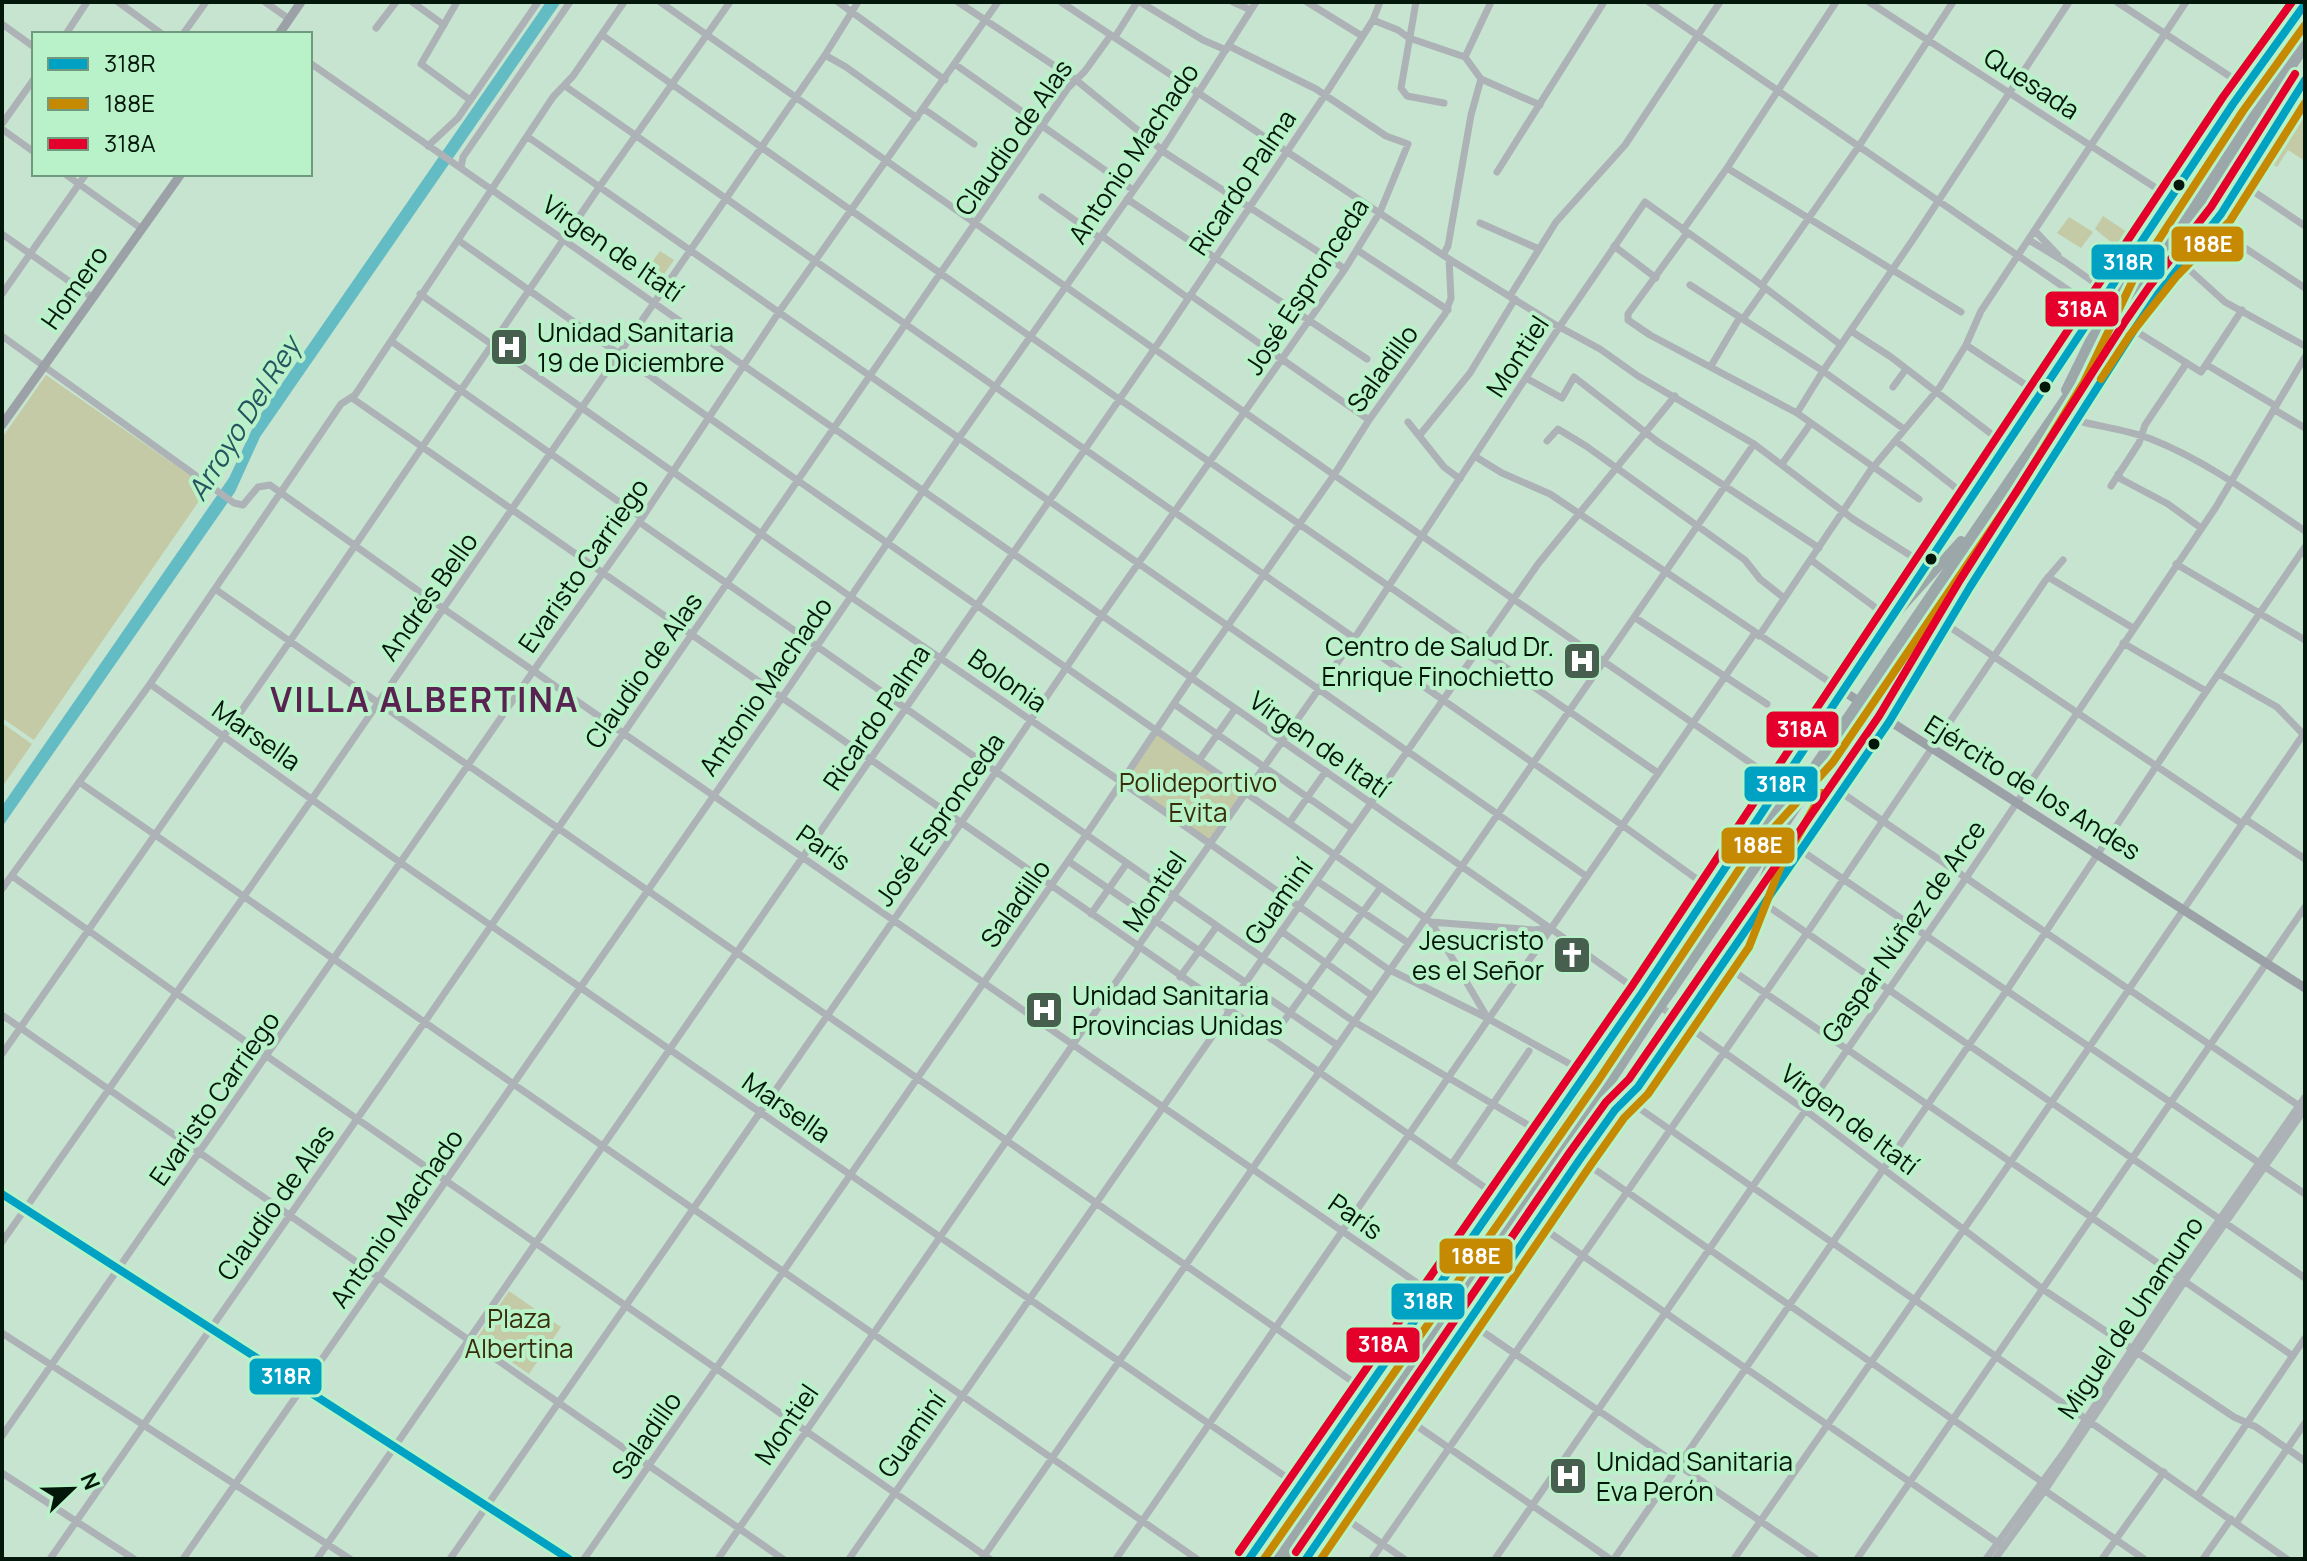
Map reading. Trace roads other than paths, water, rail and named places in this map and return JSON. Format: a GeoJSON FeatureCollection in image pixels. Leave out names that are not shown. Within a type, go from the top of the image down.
{"type":"FeatureCollection","features":[{"type":"Feature","properties":{"kind":"highway"},"geometry":{"type":"LineString","coordinates":[[1896,654],[2106,337],[2305,28]]}},
{"type":"Feature","properties":{"kind":"highway"},"geometry":{"type":"LineString","coordinates":[[1669,988],[1896,654],[2002,507],[2305,46]]}},
{"type":"Feature","properties":{"kind":"highway"},"geometry":{"type":"LineString","coordinates":[[2120,328],[2167,269],[2212,226]]}},
{"type":"Feature","properties":{"kind":"highway"},"geometry":{"type":"LineString","coordinates":[[2033,445],[2080,365],[2125,270]]}},
{"type":"Feature","properties":{"kind":"highway"},"geometry":{"type":"LineString","coordinates":[[1891,619],[1954,550],[2008,483]]}},
{"type":"Feature","properties":{"kind":"highway"},"geometry":{"type":"LineString","coordinates":[[1933,652],[1966,575],[2002,507]]}},
{"type":"Feature","properties":{"kind":"highway"},"geometry":{"type":"LineString","coordinates":[[1739,940],[1769,863],[1829,751]]}},
{"type":"Feature","properties":{"kind":"highway"},"geometry":{"type":"LineString","coordinates":[[1736,852],[1829,751]]}},
{"type":"Feature","properties":{"kind":"highway"},"geometry":{"type":"LineString","coordinates":[[1370,1464],[1524,1204],[1651,1013],[1809,789]]}},
{"type":"Feature","properties":{"kind":"highway"},"geometry":{"type":"LineString","coordinates":[[1330,1492],[1472,1274],[1524,1204],[1616,1102],[1647,1073]]}},
{"type":"Feature","properties":{"kind":"highway"},"geometry":{"type":"LineString","coordinates":[[1524,1204],[1579,1086]]}},
{"type":"Feature","properties":{"kind":"highway"},"geometry":{"type":"LineString","coordinates":[[1366,1391],[1472,1274]]}},
{"type":"Feature","properties":{"kind":"highway"},"geometry":{"type":"LineString","coordinates":[[1277,1559],[1316,1512],[1456,1317]]}},
{"type":"Feature","properties":{"kind":"highway"},"geometry":{"type":"LineString","coordinates":[[1289,1559],[1316,1512]]}},
{"type":"Feature","properties":{"kind":"main road"},"geometry":{"type":"LineString","coordinates":[[280,32],[301,2]]}},
{"type":"Feature","properties":{"kind":"main road","name":"Homero"},"geometry":{"type":"LineString","coordinates":[[2,425],[180,176]]}},
{"type":"Feature","properties":{"kind":"main road","name":"Ejército de los Andes"},"geometry":{"type":"LineString","coordinates":[[1843,691],[2305,988]]}},
{"type":"Feature","properties":{"kind":"main road"},"geometry":{"type":"LineString","coordinates":[[2,1194],[569,1559]]}},
{"type":"Feature","properties":{"kind":"street"},"geometry":{"type":"LineString","coordinates":[[67,32],[87,2]]}},
{"type":"Feature","properties":{"kind":"street"},"geometry":{"type":"LineString","coordinates":[[118,2],[159,32]]}},
{"type":"Feature","properties":{"kind":"street"},"geometry":{"type":"LineString","coordinates":[[184,32],[206,2]]}},
{"type":"Feature","properties":{"kind":"street"},"geometry":{"type":"LineString","coordinates":[[265,2],[289,19]]}},
{"type":"Feature","properties":{"kind":"street"},"geometry":{"type":"LineString","coordinates":[[376,28],[396,2]]}},
{"type":"Feature","properties":{"kind":"street"},"geometry":{"type":"LineString","coordinates":[[412,2],[444,25]]}},
{"type":"Feature","properties":{"kind":"street"},"geometry":{"type":"LineString","coordinates":[[457,2],[421,64],[470,100]]}},
{"type":"Feature","properties":{"kind":"street"},"geometry":{"type":"LineString","coordinates":[[430,147],[452,125],[538,2]]}},
{"type":"Feature","properties":{"kind":"street"},"geometry":{"type":"LineString","coordinates":[[458,165],[570,2]]}},
{"type":"Feature","properties":{"kind":"street"},"geometry":{"type":"LineString","coordinates":[[2,889],[150,684],[341,404],[352,398],[553,97],[565,86],[624,2]]}},
{"type":"Feature","properties":{"kind":"street"},"geometry":{"type":"LineString","coordinates":[[660,2],[1781,784]]}},
{"type":"Feature","properties":{"kind":"street"},"geometry":{"type":"LineString","coordinates":[[2,1054],[730,2]]}},
{"type":"Feature","properties":{"kind":"street"},"geometry":{"type":"LineString","coordinates":[[838,2],[945,80]]}},
{"type":"Feature","properties":{"kind":"street","name":"Andrés Bello"},"geometry":{"type":"LineString","coordinates":[[2,1242],[552,453],[797,97],[858,2]]}},
{"type":"Feature","properties":{"kind":"street"},"geometry":{"type":"LineString","coordinates":[[958,2],[1076,80],[1162,150],[1345,269]]}},
{"type":"Feature","properties":{"kind":"street","name":"Evaristo Carriego"},"geometry":{"type":"LineString","coordinates":[[2,1436],[602,575],[779,312],[998,2]]}},
{"type":"Feature","properties":{"kind":"street"},"geometry":{"type":"LineString","coordinates":[[1061,2],[1446,257],[1754,444],[1844,511],[1927,566]]}},
{"type":"Feature","properties":{"kind":"street"},"geometry":{"type":"LineString","coordinates":[[1138,2],[1203,40],[1228,48],[1325,95]]}},
{"type":"Feature","properties":{"kind":"street","name":"Claudio de Alas"},"geometry":{"type":"LineString","coordinates":[[50,1559],[1042,127],[1138,2]]}},
{"type":"Feature","properties":{"kind":"street"},"geometry":{"type":"LineString","coordinates":[[1233,2],[1251,10]]}},
{"type":"Feature","properties":{"kind":"street","name":"Antonio Machado"},"geometry":{"type":"LineString","coordinates":[[183,1559],[582,987],[994,387],[1162,150],[1256,2]]}},
{"type":"Feature","properties":{"kind":"street"},"geometry":{"type":"LineString","coordinates":[[1307,2],[1362,36]]}},
{"type":"Feature","properties":{"kind":"street","name":"Ricardo Palma"},"geometry":{"type":"LineString","coordinates":[[317,1559],[1155,348],[1325,95],[1373,20],[1380,2]]}},
{"type":"Feature","properties":{"kind":"street"},"geometry":{"type":"LineString","coordinates":[[1416,2],[1401,88],[1407,96],[1444,103]]}},
{"type":"Feature","properties":{"kind":"street"},"geometry":{"type":"LineString","coordinates":[[1465,57],[1491,2]]}},
{"type":"Feature","properties":{"kind":"street"},"geometry":{"type":"LineString","coordinates":[[1497,172],[1604,2]]}},
{"type":"Feature","properties":{"kind":"street"},"geometry":{"type":"LineString","coordinates":[[1649,2],[2097,310]]}},
{"type":"Feature","properties":{"kind":"street"},"geometry":{"type":"LineString","coordinates":[[1419,436],[1470,373],[1556,222],[1625,145],[1720,2]]}},
{"type":"Feature","properties":{"kind":"street"},"geometry":{"type":"LineString","coordinates":[[1836,2],[1656,278],[1628,314],[1628,320],[1650,335],[1797,413],[1919,499]]}},
{"type":"Feature","properties":{"kind":"street","name":"Quesada"},"geometry":{"type":"LineString","coordinates":[[1869,2],[2173,199]]}},
{"type":"Feature","properties":{"kind":"street"},"geometry":{"type":"LineString","coordinates":[[1711,366],[1953,2]]}},
{"type":"Feature","properties":{"kind":"street"},"geometry":{"type":"LineString","coordinates":[[1797,413],[2069,2]]}},
{"type":"Feature","properties":{"kind":"street"},"geometry":{"type":"LineString","coordinates":[[2117,2],[2246,87]]}},
{"type":"Feature","properties":{"kind":"street"},"geometry":{"type":"LineString","coordinates":[[1116,1559],[1723,676],[1784,598],[1874,467],[1935,392],[1966,345],[1981,311],[2186,2]]}},
{"type":"Feature","properties":{"kind":"street"},"geometry":{"type":"LineString","coordinates":[[1249,1559],[1588,1074],[2246,87],[2305,4]]}},
{"type":"Feature","properties":{"kind":"street"},"geometry":{"type":"LineString","coordinates":[[1373,20],[1409,38],[1465,57],[1481,79],[1540,105]]}},
{"type":"Feature","properties":{"kind":"street"},"geometry":{"type":"LineString","coordinates":[[2,24],[32,46]]}},
{"type":"Feature","properties":{"kind":"street"},"geometry":{"type":"LineString","coordinates":[[602,35],[1658,773]]}},
{"type":"Feature","properties":{"kind":"street"},"geometry":{"type":"LineString","coordinates":[[825,55],[917,118]]}},
{"type":"Feature","properties":{"kind":"street","name":"Virgen de Itatí"},"geometry":{"type":"LineString","coordinates":[[312,64],[1684,1022],[2044,1290],[2305,1461]]}},
{"type":"Feature","properties":{"kind":"street"},"geometry":{"type":"LineString","coordinates":[[956,65],[1133,190]]}},
{"type":"Feature","properties":{"kind":"street","name":"Saladillo"},"geometry":{"type":"LineString","coordinates":[[584,1559],[1448,310],[1451,298],[1446,257],[1471,115],[1481,79]]}},
{"type":"Feature","properties":{"kind":"street"},"geometry":{"type":"LineString","coordinates":[[1306,1559],[1580,1159],[1684,1022],[1842,793],[2134,330],[2158,294],[2212,226],[2305,80]]}},
{"type":"Feature","properties":{"kind":"street"},"geometry":{"type":"LineString","coordinates":[[32,82],[2,126],[32,150]]}},
{"type":"Feature","properties":{"kind":"street"},"geometry":{"type":"LineString","coordinates":[[565,86],[1712,890]]}},
{"type":"Feature","properties":{"kind":"street","name":"José Espronceda"},"geometry":{"type":"LineString","coordinates":[[450,1559],[996,773],[1102,615],[1283,359],[1380,212],[1409,145],[1386,136],[1325,95]]}},
{"type":"Feature","properties":{"kind":"street"},"geometry":{"type":"LineString","coordinates":[[924,109],[974,144]]}},
{"type":"Feature","properties":{"kind":"street"},"geometry":{"type":"LineString","coordinates":[[528,137],[1586,876]]}},
{"type":"Feature","properties":{"kind":"street"},"geometry":{"type":"LineString","coordinates":[[1727,168],[1961,312]]}},
{"type":"Feature","properties":{"kind":"street"},"geometry":{"type":"LineString","coordinates":[[68,176],[142,229]]}},
{"type":"Feature","properties":{"kind":"street"},"geometry":{"type":"LineString","coordinates":[[2,294],[85,176]]}},
{"type":"Feature","properties":{"kind":"street"},"geometry":{"type":"LineString","coordinates":[[2241,183],[2305,226]]}},
{"type":"Feature","properties":{"kind":"street"},"geometry":{"type":"LineString","coordinates":[[1042,197],[1369,420]]}},
{"type":"Feature","properties":{"kind":"street"},"geometry":{"type":"LineString","coordinates":[[1127,199],[1367,359]]}},
{"type":"Feature","properties":{"kind":"street","name":"Montiel"},"geometry":{"type":"LineString","coordinates":[[718,1559],[1245,792],[1354,639],[1645,202],[1685,232]]}},
{"type":"Feature","properties":{"kind":"street"},"geometry":{"type":"LineString","coordinates":[[1480,223],[1539,249]]}},
{"type":"Feature","properties":{"kind":"street"},"geometry":{"type":"LineString","coordinates":[[2212,226],[2305,288]]}},
{"type":"Feature","properties":{"kind":"street"},"geometry":{"type":"LineString","coordinates":[[2035,231],[2065,262]]}},
{"type":"Feature","properties":{"kind":"street"},"geometry":{"type":"LineString","coordinates":[[1685,232],[1841,345]]}},
{"type":"Feature","properties":{"kind":"street"},"geometry":{"type":"LineString","coordinates":[[2,234],[93,298]]}},
{"type":"Feature","properties":{"kind":"street"},"geometry":{"type":"LineString","coordinates":[[458,240],[1428,921],[1487,1018]]}},
{"type":"Feature","properties":{"kind":"street"},"geometry":{"type":"LineString","coordinates":[[2029,240],[2109,293]]}},
{"type":"Feature","properties":{"kind":"street"},"geometry":{"type":"LineString","coordinates":[[1614,246],[1656,278]]}},
{"type":"Feature","properties":{"kind":"street"},"geometry":{"type":"LineString","coordinates":[[1357,250],[1448,310]]}},
{"type":"Feature","properties":{"kind":"street"},"geometry":{"type":"LineString","coordinates":[[2183,264],[2219,297],[2305,346]]}},
{"type":"Feature","properties":{"kind":"street"},"geometry":{"type":"LineString","coordinates":[[1690,285],[1823,371],[1904,429]]}},
{"type":"Feature","properties":{"kind":"street","name":"Bolonia"},"geometry":{"type":"LineString","coordinates":[[420,294],[1388,969],[1487,1018],[1588,1074]]}},
{"type":"Feature","properties":{"kind":"street"},"geometry":{"type":"LineString","coordinates":[[2134,330],[2201,372],[2242,310]]}},
{"type":"Feature","properties":{"kind":"street"},"geometry":{"type":"LineString","coordinates":[[1851,331],[2007,446]]}},
{"type":"Feature","properties":{"kind":"street"},"geometry":{"type":"LineString","coordinates":[[2,336],[234,503],[243,505],[262,485],[270,485],[280,492]]}},
{"type":"Feature","properties":{"kind":"street"},"geometry":{"type":"LineString","coordinates":[[391,341],[552,453],[816,648],[1353,1021],[1545,1135]]}},
{"type":"Feature","properties":{"kind":"street"},"geometry":{"type":"LineString","coordinates":[[1966,345],[2041,395]]}},
{"type":"Feature","properties":{"kind":"street","name":"Gaspar Núñez de Arce"},"geometry":{"type":"LineString","coordinates":[[1495,1559],[1966,878],[2232,482],[2305,357]]}},
{"type":"Feature","properties":{"kind":"street"},"geometry":{"type":"LineString","coordinates":[[2111,486],[2145,425],[2186,364]]}},
{"type":"Feature","properties":{"kind":"street"},"geometry":{"type":"LineString","coordinates":[[2207,365],[2305,428]]}},
{"type":"Feature","properties":{"kind":"street"},"geometry":{"type":"LineString","coordinates":[[1893,387],[1906,369]]}},
{"type":"Feature","properties":{"kind":"street"},"geometry":{"type":"LineString","coordinates":[[1526,378],[1562,398],[1574,377],[1724,487],[1819,548]]}},
{"type":"Feature","properties":{"kind":"street","name":"Guaminí"},"geometry":{"type":"LineString","coordinates":[[849,1559],[1514,598],[1675,396]]}},
{"type":"Feature","properties":{"kind":"street"},"geometry":{"type":"LineString","coordinates":[[352,398],[1500,1198]]}},
{"type":"Feature","properties":{"kind":"street"},"geometry":{"type":"LineString","coordinates":[[2078,421],[2141,436],[2185,454],[2305,531]]}},
{"type":"Feature","properties":{"kind":"street"},"geometry":{"type":"LineString","coordinates":[[1408,422],[1444,467],[1460,479]]}},
{"type":"Feature","properties":{"kind":"street"},"geometry":{"type":"LineString","coordinates":[[1782,464],[1811,423]]}},
{"type":"Feature","properties":{"kind":"street"},"geometry":{"type":"LineString","coordinates":[[1547,441],[1558,429],[1616,467],[1745,560],[1760,579],[1784,598]]}},
{"type":"Feature","properties":{"kind":"street"},"geometry":{"type":"LineString","coordinates":[[1896,441],[1970,499]]}},
{"type":"Feature","properties":{"kind":"street"},"geometry":{"type":"LineString","coordinates":[[12,876],[986,1558],[1052,1457],[1253,1170],[1388,969],[1407,942],[1428,921],[1460,866],[1754,444]]}},
{"type":"Feature","properties":{"kind":"street","name":"Ejército de los Andes"},"geometry":{"type":"LineString","coordinates":[[1476,457],[1502,473],[1543,489],[1843,691]]}},
{"type":"Feature","properties":{"kind":"street"},"geometry":{"type":"LineString","coordinates":[[2118,474],[2121,479],[2168,504],[2201,528]]}},
{"type":"Feature","properties":{"kind":"street","name":"París"},"geometry":{"type":"LineString","coordinates":[[280,492],[444,609],[1433,1294]]}},
{"type":"Feature","properties":{"kind":"street"},"geometry":{"type":"LineString","coordinates":[[1404,1417],[1612,1559],[2007,990],[2305,547]]}},
{"type":"Feature","properties":{"kind":"street"},"geometry":{"type":"LineString","coordinates":[[1811,560],[1891,619]]}},
{"type":"Feature","properties":{"kind":"street"},"geometry":{"type":"LineString","coordinates":[[1372,1559],[1807,933],[2048,577],[2063,560]]}},
{"type":"Feature","properties":{"kind":"street"},"geometry":{"type":"LineString","coordinates":[[2176,564],[2305,640]]}},
{"type":"Feature","properties":{"kind":"street"},"geometry":{"type":"LineString","coordinates":[[2048,577],[2133,628]]}},
{"type":"Feature","properties":{"kind":"street"},"geometry":{"type":"LineString","coordinates":[[215,589],[1366,1391]]}},
{"type":"Feature","properties":{"kind":"street"},"geometry":{"type":"LineString","coordinates":[[1634,617],[1767,704]]}},
{"type":"Feature","properties":{"kind":"street"},"geometry":{"type":"LineString","coordinates":[[1947,625],[2305,859]]}},
{"type":"Feature","properties":{"kind":"street"},"geometry":{"type":"LineString","coordinates":[[2123,643],[2206,691]]}},
{"type":"Feature","properties":{"kind":"street"},"geometry":{"type":"LineString","coordinates":[[1734,1559],[2304,734],[2277,707],[2219,674]]}},
{"type":"Feature","properties":{"kind":"street","name":"Marsella"},"geometry":{"type":"LineString","coordinates":[[150,684],[401,863],[1404,1559]]}},
{"type":"Feature","properties":{"kind":"street"},"geometry":{"type":"LineString","coordinates":[[1174,704],[1353,829]]}},
{"type":"Feature","properties":{"kind":"street"},"geometry":{"type":"LineString","coordinates":[[1200,759],[1235,709]]}},
{"type":"Feature","properties":{"kind":"street"},"geometry":{"type":"LineString","coordinates":[[1290,822],[1326,771]]}},
{"type":"Feature","properties":{"kind":"street"},"geometry":{"type":"LineString","coordinates":[[79,782],[1197,1559]]}},
{"type":"Feature","properties":{"kind":"street"},"geometry":{"type":"LineString","coordinates":[[1842,793],[2303,1109]]}},
{"type":"Feature","properties":{"kind":"street"},"geometry":{"type":"LineString","coordinates":[[1802,851],[2305,1194]]}},
{"type":"Feature","properties":{"kind":"street"},"geometry":{"type":"LineString","coordinates":[[1068,861],[1337,1045]]}},
{"type":"Feature","properties":{"kind":"street"},"geometry":{"type":"LineString","coordinates":[[1091,914],[1127,863]]}},
{"type":"Feature","properties":{"kind":"street"},"geometry":{"type":"LineString","coordinates":[[1317,881],[1407,942]]}},
{"type":"Feature","properties":{"kind":"street"},"geometry":{"type":"LineString","coordinates":[[1271,1039],[1381,887]]}},
{"type":"Feature","properties":{"kind":"street"},"geometry":{"type":"LineString","coordinates":[[1765,904],[2305,1278]]}},
{"type":"Feature","properties":{"kind":"street"},"geometry":{"type":"LineString","coordinates":[[1857,1559],[2305,907]]}},
{"type":"Feature","properties":{"kind":"street"},"geometry":{"type":"LineString","coordinates":[[1428,921],[1534,930],[1550,928]]}},
{"type":"Feature","properties":{"kind":"street"},"geometry":{"type":"LineString","coordinates":[[1180,977],[1217,926]]}},
{"type":"Feature","properties":{"kind":"street"},"geometry":{"type":"LineString","coordinates":[[1281,931],[1371,995]]}},
{"type":"Feature","properties":{"kind":"street"},"geometry":{"type":"LineString","coordinates":[[1723,964],[2092,1220],[2305,1357]]}},
{"type":"Feature","properties":{"kind":"street"},"geometry":{"type":"LineString","coordinates":[[2,1015],[783,1559]]}},
{"type":"Feature","properties":{"kind":"street"},"geometry":{"type":"LineString","coordinates":[[1452,1164],[1529,1051]]}},
{"type":"Feature","properties":{"kind":"street","name":"Miguel de Unamuno"},"geometry":{"type":"LineString","coordinates":[[1986,1559],[1997,1556],[2001,1545],[2044,1487],[2181,1280],[2303,1109],[2305,1097]]}},
{"type":"Feature","properties":{"kind":"street"},"geometry":{"type":"LineString","coordinates":[[1626,1099],[2287,1559]]}},
{"type":"Feature","properties":{"kind":"street"},"geometry":{"type":"LineString","coordinates":[[1580,1159],[2144,1559]]}},
{"type":"Feature","properties":{"kind":"street"},"geometry":{"type":"LineString","coordinates":[[1537,1224],[2001,1545]]}},
{"type":"Feature","properties":{"kind":"street"},"geometry":{"type":"LineString","coordinates":[[1470,1323],[1816,1559]]}},
{"type":"Feature","properties":{"kind":"street"},"geometry":{"type":"LineString","coordinates":[[2,1333],[350,1559]]}},
{"type":"Feature","properties":{"kind":"street"},"geometry":{"type":"LineString","coordinates":[[2198,1495],[2305,1338]]}},
{"type":"Feature","properties":{"kind":"street"},"geometry":{"type":"LineString","coordinates":[[2203,1559],[2305,1423]]}},
{"type":"Feature","properties":{"kind":"street"},"geometry":{"type":"LineString","coordinates":[[2102,1559],[2164,1472]]}},
{"type":"Feature","properties":{"kind":"street"},"geometry":{"type":"LineString","coordinates":[[2,1473],[134,1559]]}},
{"type":"Feature","properties":{"kind":"water"},"geometry":{"type":"Polygon","coordinates":[[[546,2],[561,2],[260,437],[235,492],[2,827],[2,806],[229,478],[256,421],[546,2]]]}},
{"type":"Feature","properties":{"kind":"place","name":"Unidad Sanitaria 19 de Diciembre"},"geometry":{"type":"Point","coordinates":[509,347]}},
{"type":"Feature","properties":{"kind":"place","name":"Centro de Salud Dr. Enrique Finochietto"},"geometry":{"type":"Point","coordinates":[1582,661]}},
{"type":"Feature","properties":{"kind":"place","name":"Jesucristo es el Señor"},"geometry":{"type":"Point","coordinates":[1572,955]}},
{"type":"Feature","properties":{"kind":"place","name":"Unidad Sanitaria Provincias Unidas"},"geometry":{"type":"Point","coordinates":[1044,1010]}},
{"type":"Feature","properties":{"kind":"place","name":"Unidad Sanitaria Eva Perón"},"geometry":{"type":"Point","coordinates":[1568,1476]}},
{"type":"Feature","properties":{"kind":"district","name":"VILLA ALBERTINA"},"geometry":{"type":"Point","coordinates":[425,699]}},
{"type":"Feature","properties":{"kind":"water label","name":"Arroyo Del Rey"},"geometry":{"type":"Point","coordinates":[243,418]}},
{"type":"Feature","properties":{"kind":"park label","name":"Polideportivo Evita"},"geometry":{"type":"Point","coordinates":[1198,797]}},
{"type":"Feature","properties":{"kind":"park label","name":"Plaza Albertina"},"geometry":{"type":"Point","coordinates":[519,1333]}}]}
